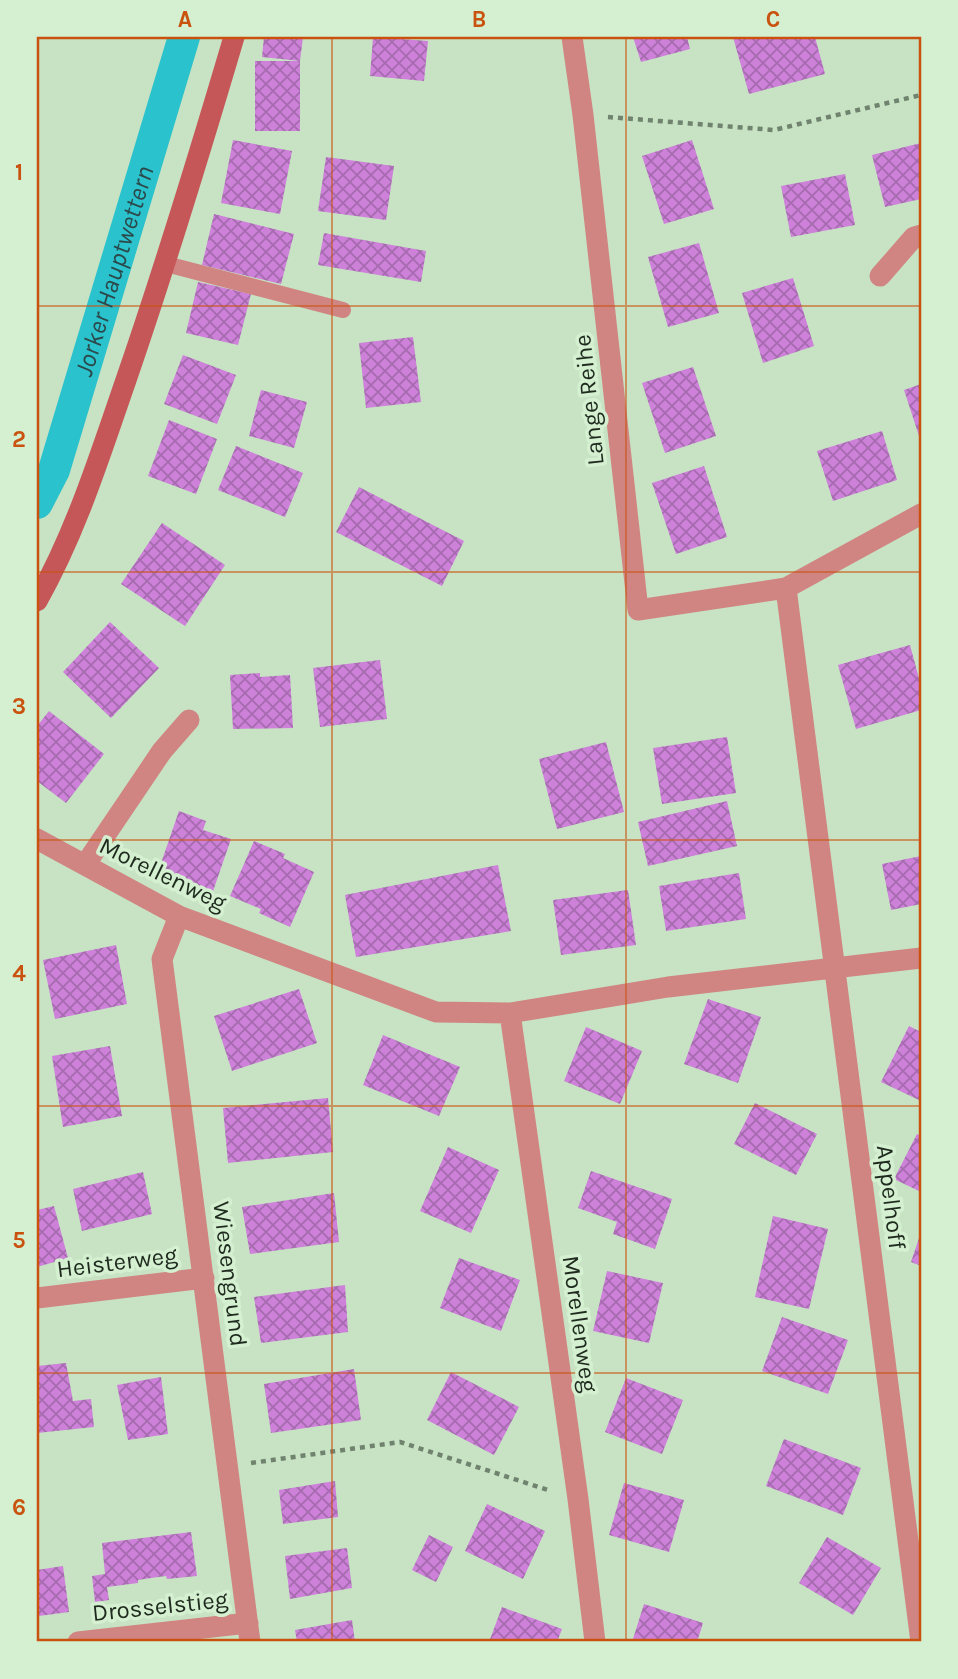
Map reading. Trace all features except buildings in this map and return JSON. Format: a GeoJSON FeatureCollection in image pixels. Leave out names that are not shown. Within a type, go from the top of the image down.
{"type":"FeatureCollection","features":[{"type":"Feature","properties":{"kind":"street"},"geometry":{"type":"LineString","coordinates":[[37,601],[93,479],[166,264],[234,37]]}},
{"type":"Feature","properties":{"kind":"street","name":"Lange Reihe"},"geometry":{"type":"LineString","coordinates":[[572,37],[638,610],[786,588]]}},
{"type":"Feature","properties":{"kind":"street"},"geometry":{"type":"LineString","coordinates":[[880,276],[914,237],[921,235]]}},
{"type":"Feature","properties":{"kind":"street"},"geometry":{"type":"LineString","coordinates":[[786,588],[921,514]]}},
{"type":"Feature","properties":{"kind":"street","name":"Appelhoff"},"geometry":{"type":"LineString","coordinates":[[786,588],[921,1642]]}},
{"type":"Feature","properties":{"kind":"street"},"geometry":{"type":"LineString","coordinates":[[85,865],[162,751],[189,720]]}},
{"type":"Feature","properties":{"kind":"street","name":"Morellenweg"},"geometry":{"type":"LineString","coordinates":[[37,839],[179,916],[436,1012],[510,1013],[668,987],[835,967]]}},
{"type":"Feature","properties":{"kind":"street","name":"Wiesengrund"},"geometry":{"type":"LineString","coordinates":[[179,916],[162,959],[249,1633]]}},
{"type":"Feature","properties":{"kind":"street"},"geometry":{"type":"LineString","coordinates":[[835,967],[921,958]]}},
{"type":"Feature","properties":{"kind":"street","name":"Morellenweg"},"geometry":{"type":"LineString","coordinates":[[510,1013],[578,1499],[595,1642]]}},
{"type":"Feature","properties":{"kind":"street","name":"Heisterweg"},"geometry":{"type":"LineString","coordinates":[[37,1298],[204,1278]]}},
{"type":"Feature","properties":{"kind":"street","name":"Drosselstieg"},"geometry":{"type":"LineString","coordinates":[[78,1642],[249,1633]]}},
{"type":"Feature","properties":{"kind":"lane"},"geometry":{"type":"LineString","coordinates":[[166,264],[343,310]]}},
{"type":"Feature","properties":{"kind":"path"},"geometry":{"type":"LineString","coordinates":[[583,115],[774,130],[921,95]]}},
{"type":"Feature","properties":{"kind":"path"},"geometry":{"type":"LineString","coordinates":[[228,1467],[400,1442],[578,1499]]}},
{"type":"Feature","properties":{"kind":"waterway","name":"Jorker Hauptwettern"},"geometry":{"type":"LineString","coordinates":[[37,503],[54,470],[184,37]]}}]}
